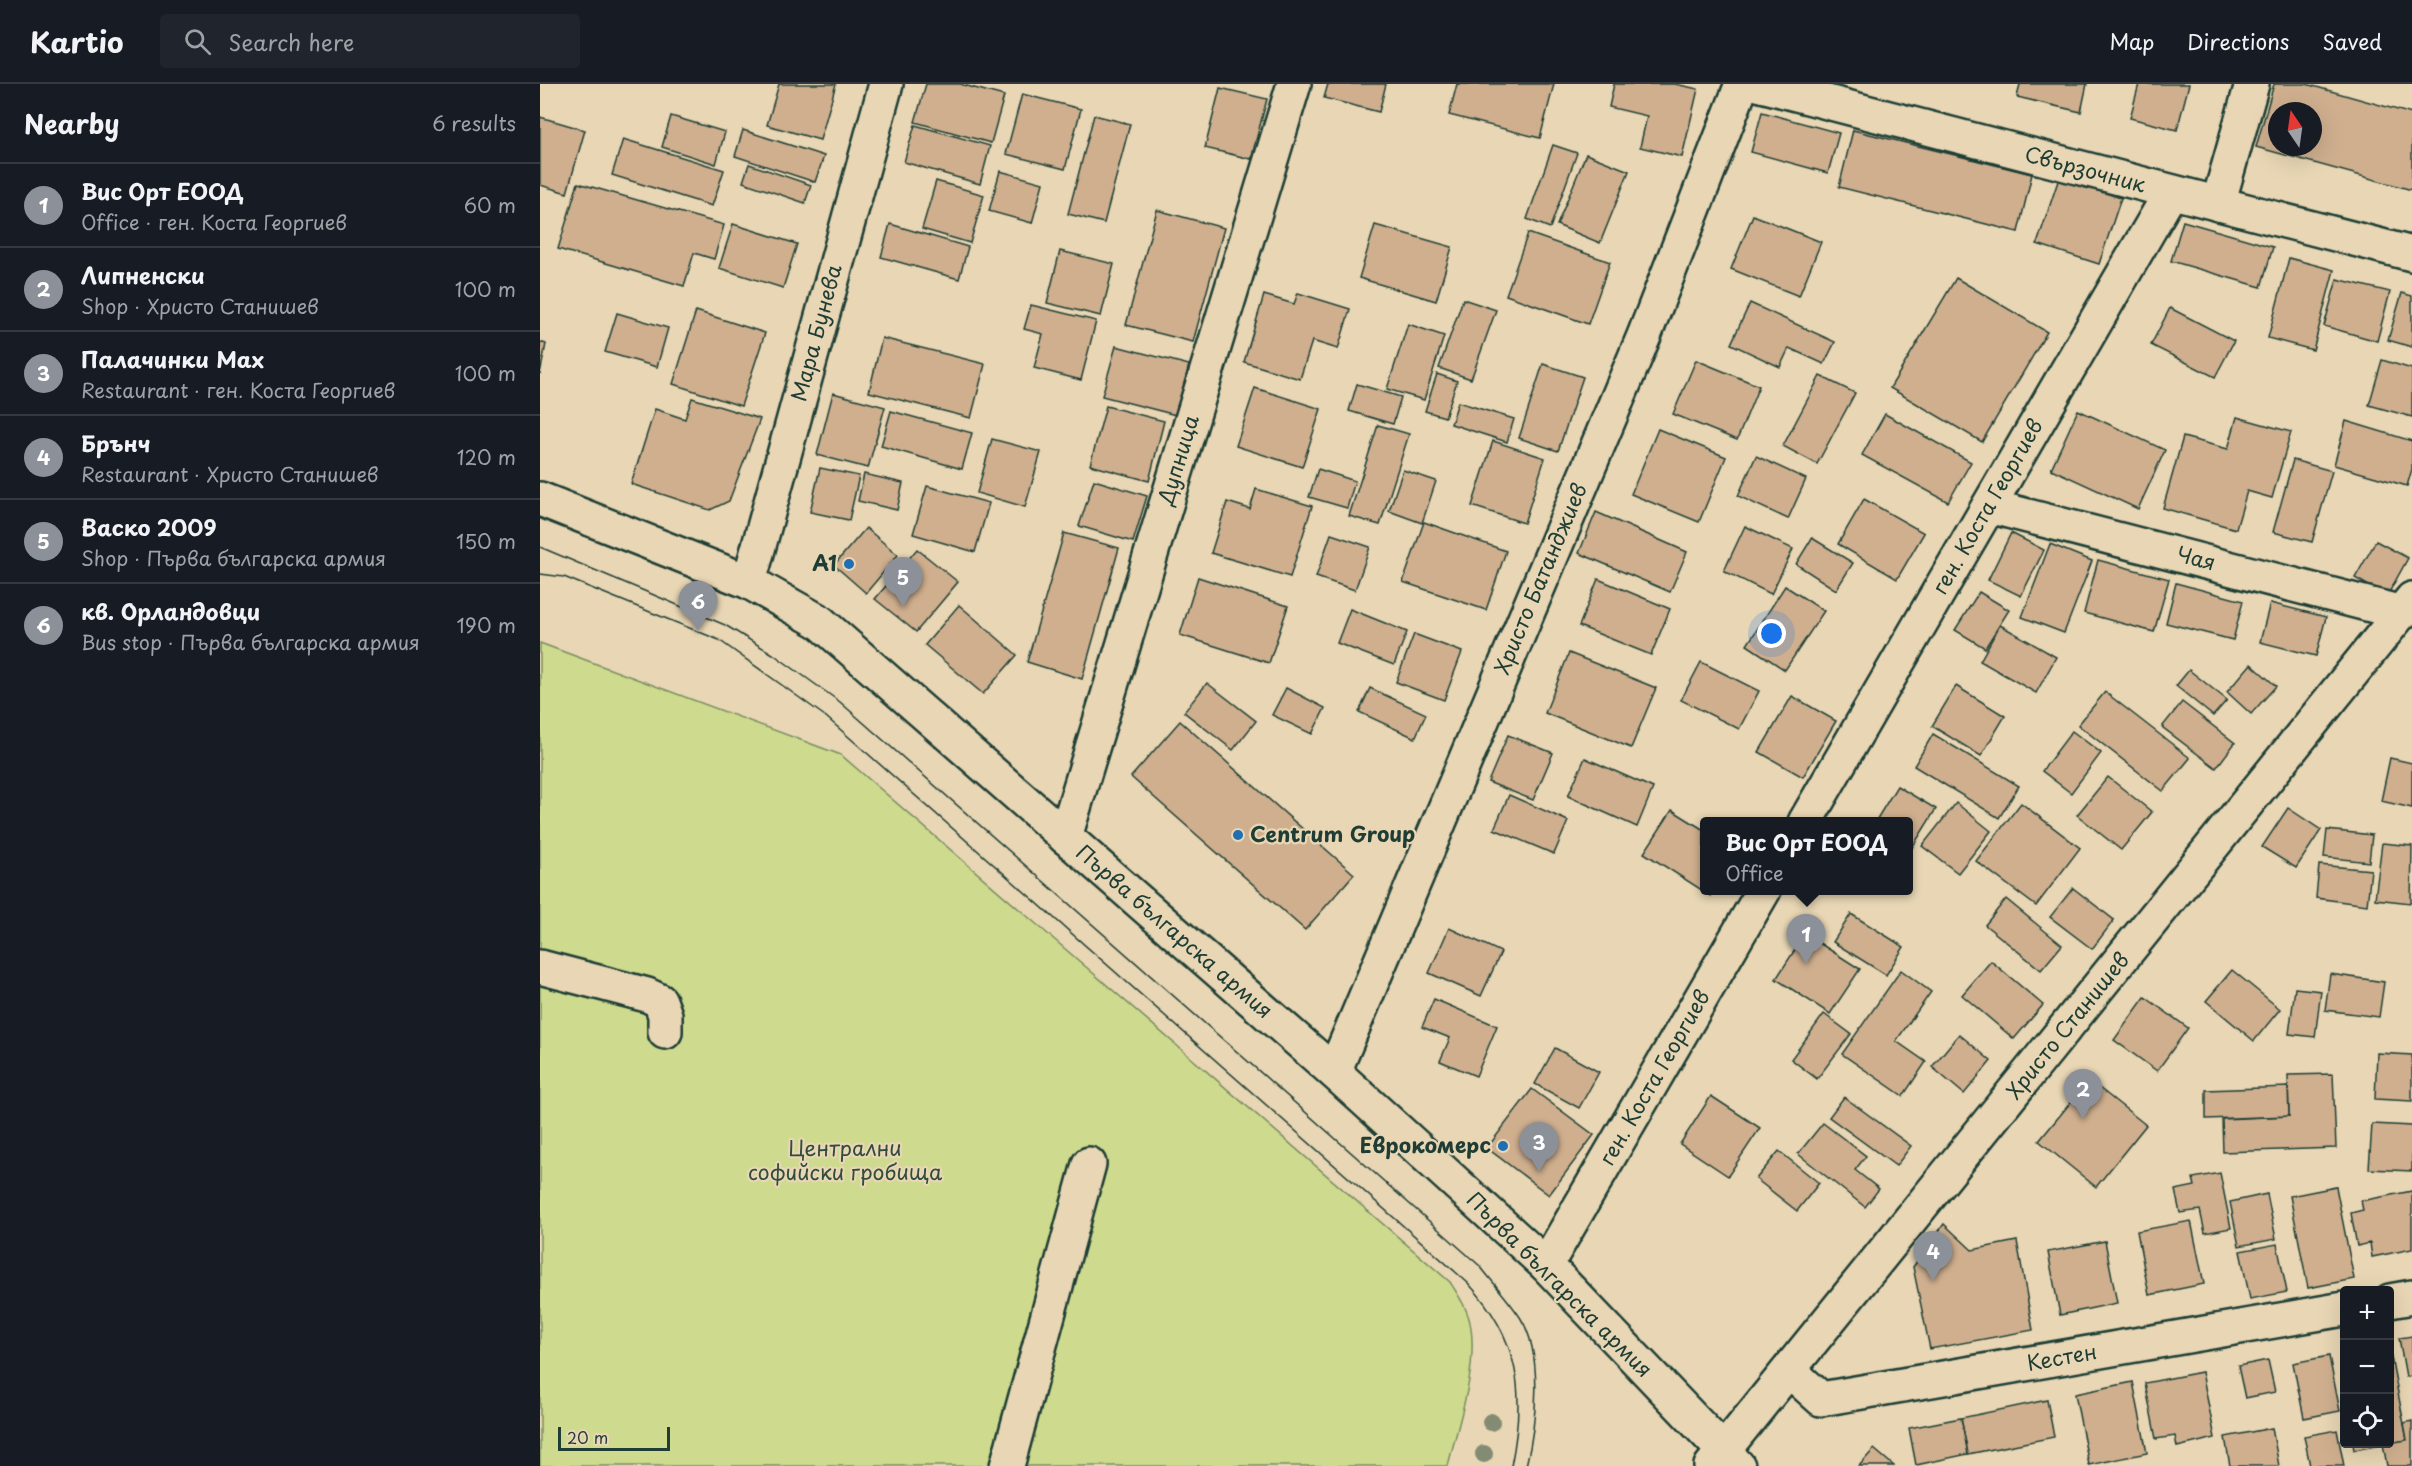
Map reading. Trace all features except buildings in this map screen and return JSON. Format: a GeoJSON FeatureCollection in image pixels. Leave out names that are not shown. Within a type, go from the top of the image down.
{"type":"FeatureCollection","features":[{"type":"Feature","properties":{"kind":"street","name":"Мара Бунева"},"geometry":{"type":"LineString","coordinates":[[748,582],[886,84]]}},
{"type":"Feature","properties":{"kind":"street","name":"Дупница"},"geometry":{"type":"LineString","coordinates":[[1065,837],[1294,84]]}},
{"type":"Feature","properties":{"kind":"street","name":"Христо Батанджиев"},"geometry":{"type":"LineString","coordinates":[[1334,1072],[1644,336],[1742,84]]}},
{"type":"Feature","properties":{"kind":"street","name":"Свързочник"},"geometry":{"type":"LineString","coordinates":[[1758,84],[2412,254]]}},
{"type":"Feature","properties":{"kind":"street"},"geometry":{"type":"LineString","coordinates":[[2218,204],[2252,84]]}},
{"type":"Feature","properties":{"kind":"street","name":"ген. Коста Георгиев"},"geometry":{"type":"LineString","coordinates":[[1808,817],[2171,192]]}},
{"type":"Feature","properties":{"kind":"street","name":"Първа българска армия"},"geometry":{"type":"LineString","coordinates":[[540,499],[748,582],[820,622],[1334,1072],[1546,1265],[1724,1461]]}},
{"type":"Feature","properties":{"kind":"street","name":"Чая"},"geometry":{"type":"LineString","coordinates":[[1989,506],[2407,606]]}},
{"type":"Feature","properties":{"kind":"street","name":"Христо Станишев"},"geometry":{"type":"LineString","coordinates":[[1724,1461],[1790,1371],[2407,606]]}},
{"type":"Feature","properties":{"kind":"street","name":"ген. Коста Георгиев"},"geometry":{"type":"LineString","coordinates":[[1546,1265],[1762,895]]}},
{"type":"Feature","properties":{"kind":"street"},"geometry":{"type":"LineString","coordinates":[[540,967],[646,995],[660,1001],[665,1015],[665,1032]]}},
{"type":"Feature","properties":{"kind":"street"},"geometry":{"type":"LineString","coordinates":[[1008,1466],[1089,1164]]}},
{"type":"Feature","properties":{"kind":"street"},"geometry":{"type":"LineString","coordinates":[[2394,1300],[2412,1297]]}},
{"type":"Feature","properties":{"kind":"street","name":"Кестен"},"geometry":{"type":"LineString","coordinates":[[1790,1371],[1821,1399],[2340,1310]]}},
{"type":"Feature","properties":{"kind":"green space","name":"Централни софийски гробища"},"geometry":{"type":"Polygon","coordinates":[[[540,643],[841,755],[1450,1282],[1468,1316],[1472,1345],[1469,1380],[1448,1466],[540,1466],[540,643]]]}},
{"type":"Feature","properties":{"kind":"tram line"},"geometry":{"type":"LineString","coordinates":[[540,547],[725,625],[773,654],[840,702],[1480,1266],[1511,1304],[1528,1332],[1535,1369],[1536,1390],[1533,1431],[1526,1466]]}},
{"type":"Feature","properties":{"kind":"tram line"},"geometry":{"type":"LineString","coordinates":[[540,574],[564,577],[719,640],[825,716],[1468,1283],[1499,1325],[1515,1368],[1518,1414],[1511,1466]]}},
{"type":"Feature","properties":{"kind":"place","name":"A1"},"geometry":{"type":"Point","coordinates":[849,564]}},
{"type":"Feature","properties":{"kind":"place","name":"Васко 2009"},"geometry":{"type":"Point","coordinates":[903,607]}},
{"type":"Feature","properties":{"kind":"place","name":"кв. Орландовци"},"geometry":{"type":"Point","coordinates":[698,631]}},
{"type":"Feature","properties":{"kind":"place","name":"Centrum Group"},"geometry":{"type":"Point","coordinates":[1238,835]}},
{"type":"Feature","properties":{"kind":"place","name":"Вис Орт ЕООД"},"geometry":{"type":"Point","coordinates":[1806,964]}},
{"type":"Feature","properties":{"kind":"place","name":"Липненски"},"geometry":{"type":"Point","coordinates":[2083,1119]}},
{"type":"Feature","properties":{"kind":"place","name":"Еврокомерс"},"geometry":{"type":"Point","coordinates":[1503,1146]}},
{"type":"Feature","properties":{"kind":"place","name":"Палачинки Max"},"geometry":{"type":"Point","coordinates":[1539,1172]}},
{"type":"Feature","properties":{"kind":"place","name":"Брънч"},"geometry":{"type":"Point","coordinates":[1933,1281]}}]}
